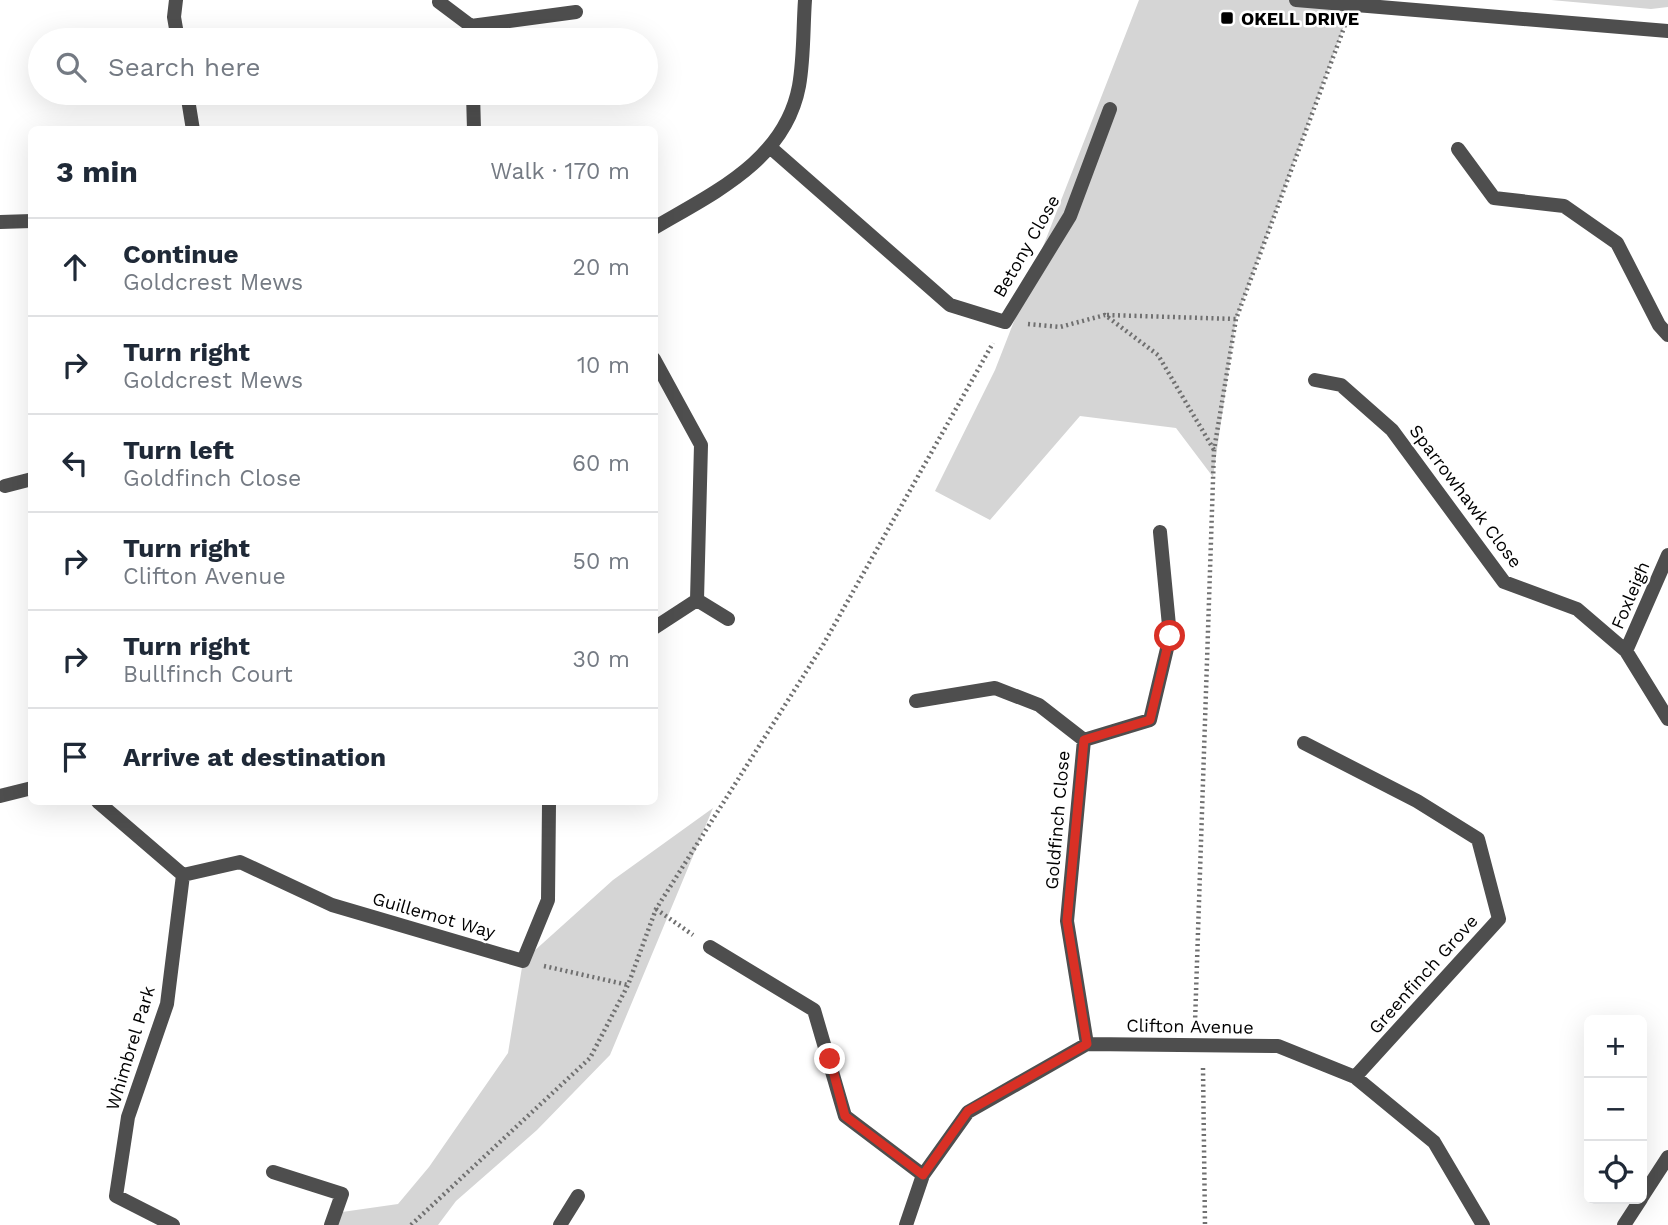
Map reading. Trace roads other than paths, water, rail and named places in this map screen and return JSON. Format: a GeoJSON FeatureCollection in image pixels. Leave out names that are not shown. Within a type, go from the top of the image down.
{"type":"FeatureCollection","features":[{"type":"Feature","properties":{"kind":"street"},"geometry":{"type":"LineString","coordinates":[[176,0],[176,28]]}},
{"type":"Feature","properties":{"kind":"street"},"geometry":{"type":"LineString","coordinates":[[658,226],[742,175],[771,148],[790,118],[799,86],[805,0]]}},
{"type":"Feature","properties":{"kind":"street"},"geometry":{"type":"LineString","coordinates":[[1296,0],[1668,31]]}},
{"type":"Feature","properties":{"kind":"street"},"geometry":{"type":"LineString","coordinates":[[439,2],[466,28]]}},
{"type":"Feature","properties":{"kind":"street"},"geometry":{"type":"LineString","coordinates":[[496,28],[576,12]]}},
{"type":"Feature","properties":{"kind":"street"},"geometry":{"type":"LineString","coordinates":[[189,105],[193,126]]}},
{"type":"Feature","properties":{"kind":"street"},"geometry":{"type":"LineString","coordinates":[[473,105],[474,126]]}},
{"type":"Feature","properties":{"kind":"street","name":"Betony Close"},"geometry":{"type":"LineString","coordinates":[[771,148],[950,305],[1004,322],[1070,216],[1110,109]]}},
{"type":"Feature","properties":{"kind":"street"},"geometry":{"type":"LineString","coordinates":[[1458,149],[1493,198],[1564,206],[1618,243],[1659,325],[1668,335]]}},
{"type":"Feature","properties":{"kind":"street"},"geometry":{"type":"LineString","coordinates":[[0,222],[28,221]]}},
{"type":"Feature","properties":{"kind":"street"},"geometry":{"type":"LineString","coordinates":[[658,366],[701,445],[697,600]]}},
{"type":"Feature","properties":{"kind":"street","name":"Sparrowhawk Close"},"geometry":{"type":"LineString","coordinates":[[1315,380],[1341,385],[1392,430],[1504,582],[1577,609],[1626,651],[1668,719]]}},
{"type":"Feature","properties":{"kind":"street"},"geometry":{"type":"LineString","coordinates":[[5,486],[28,481]]}},
{"type":"Feature","properties":{"kind":"street"},"geometry":{"type":"LineString","coordinates":[[1084,740],[1150,720],[1170,636],[1160,532]]}},
{"type":"Feature","properties":{"kind":"street","name":"Foxleigh"},"geometry":{"type":"LineString","coordinates":[[1626,651],[1668,555]]}},
{"type":"Feature","properties":{"kind":"street"},"geometry":{"type":"LineString","coordinates":[[697,600],[729,619]]}},
{"type":"Feature","properties":{"kind":"street"},"geometry":{"type":"LineString","coordinates":[[658,625],[697,600]]}},
{"type":"Feature","properties":{"kind":"street","name":"Goldfinch Close"},"geometry":{"type":"LineString","coordinates":[[916,701],[995,688],[1039,705],[1084,740],[1067,921],[1087,1044]]}},
{"type":"Feature","properties":{"kind":"street","name":"Greenfinch Grove"},"geometry":{"type":"LineString","coordinates":[[1304,743],[1416,801],[1478,839],[1499,919],[1355,1077]]}},
{"type":"Feature","properties":{"kind":"street"},"geometry":{"type":"LineString","coordinates":[[0,796],[28,789]]}},
{"type":"Feature","properties":{"kind":"street"},"geometry":{"type":"LineString","coordinates":[[101,805],[183,875]]}},
{"type":"Feature","properties":{"kind":"street","name":"Guillemot Way"},"geometry":{"type":"LineString","coordinates":[[183,875],[240,862],[332,905],[523,961],[548,900],[549,805]]}},
{"type":"Feature","properties":{"kind":"street","name":"Whimbrel Park"},"geometry":{"type":"LineString","coordinates":[[173,1225],[116,1196],[128,1117],[167,1004],[183,875]]}},
{"type":"Feature","properties":{"kind":"street"},"geometry":{"type":"LineString","coordinates":[[710,947],[814,1010],[845,1116],[923,1175]]}},
{"type":"Feature","properties":{"kind":"street","name":"Clifton Avenue"},"geometry":{"type":"LineString","coordinates":[[906,1225],[923,1175],[968,1111],[1087,1044],[1278,1046],[1355,1077],[1434,1142],[1483,1225]]}},
{"type":"Feature","properties":{"kind":"street"},"geometry":{"type":"LineString","coordinates":[[1647,1189],[1668,1157]]}},
{"type":"Feature","properties":{"kind":"street"},"geometry":{"type":"LineString","coordinates":[[272,1172],[342,1194],[331,1225]]}},
{"type":"Feature","properties":{"kind":"street"},"geometry":{"type":"LineString","coordinates":[[560,1225],[579,1196]]}},
{"type":"Feature","properties":{"kind":"street"},"geometry":{"type":"LineString","coordinates":[[1624,1225],[1637,1204]]}},
{"type":"Feature","properties":{"kind":"place","name":"OKELL DRIVE"},"geometry":{"type":"Point","coordinates":[1227,18]}}]}
